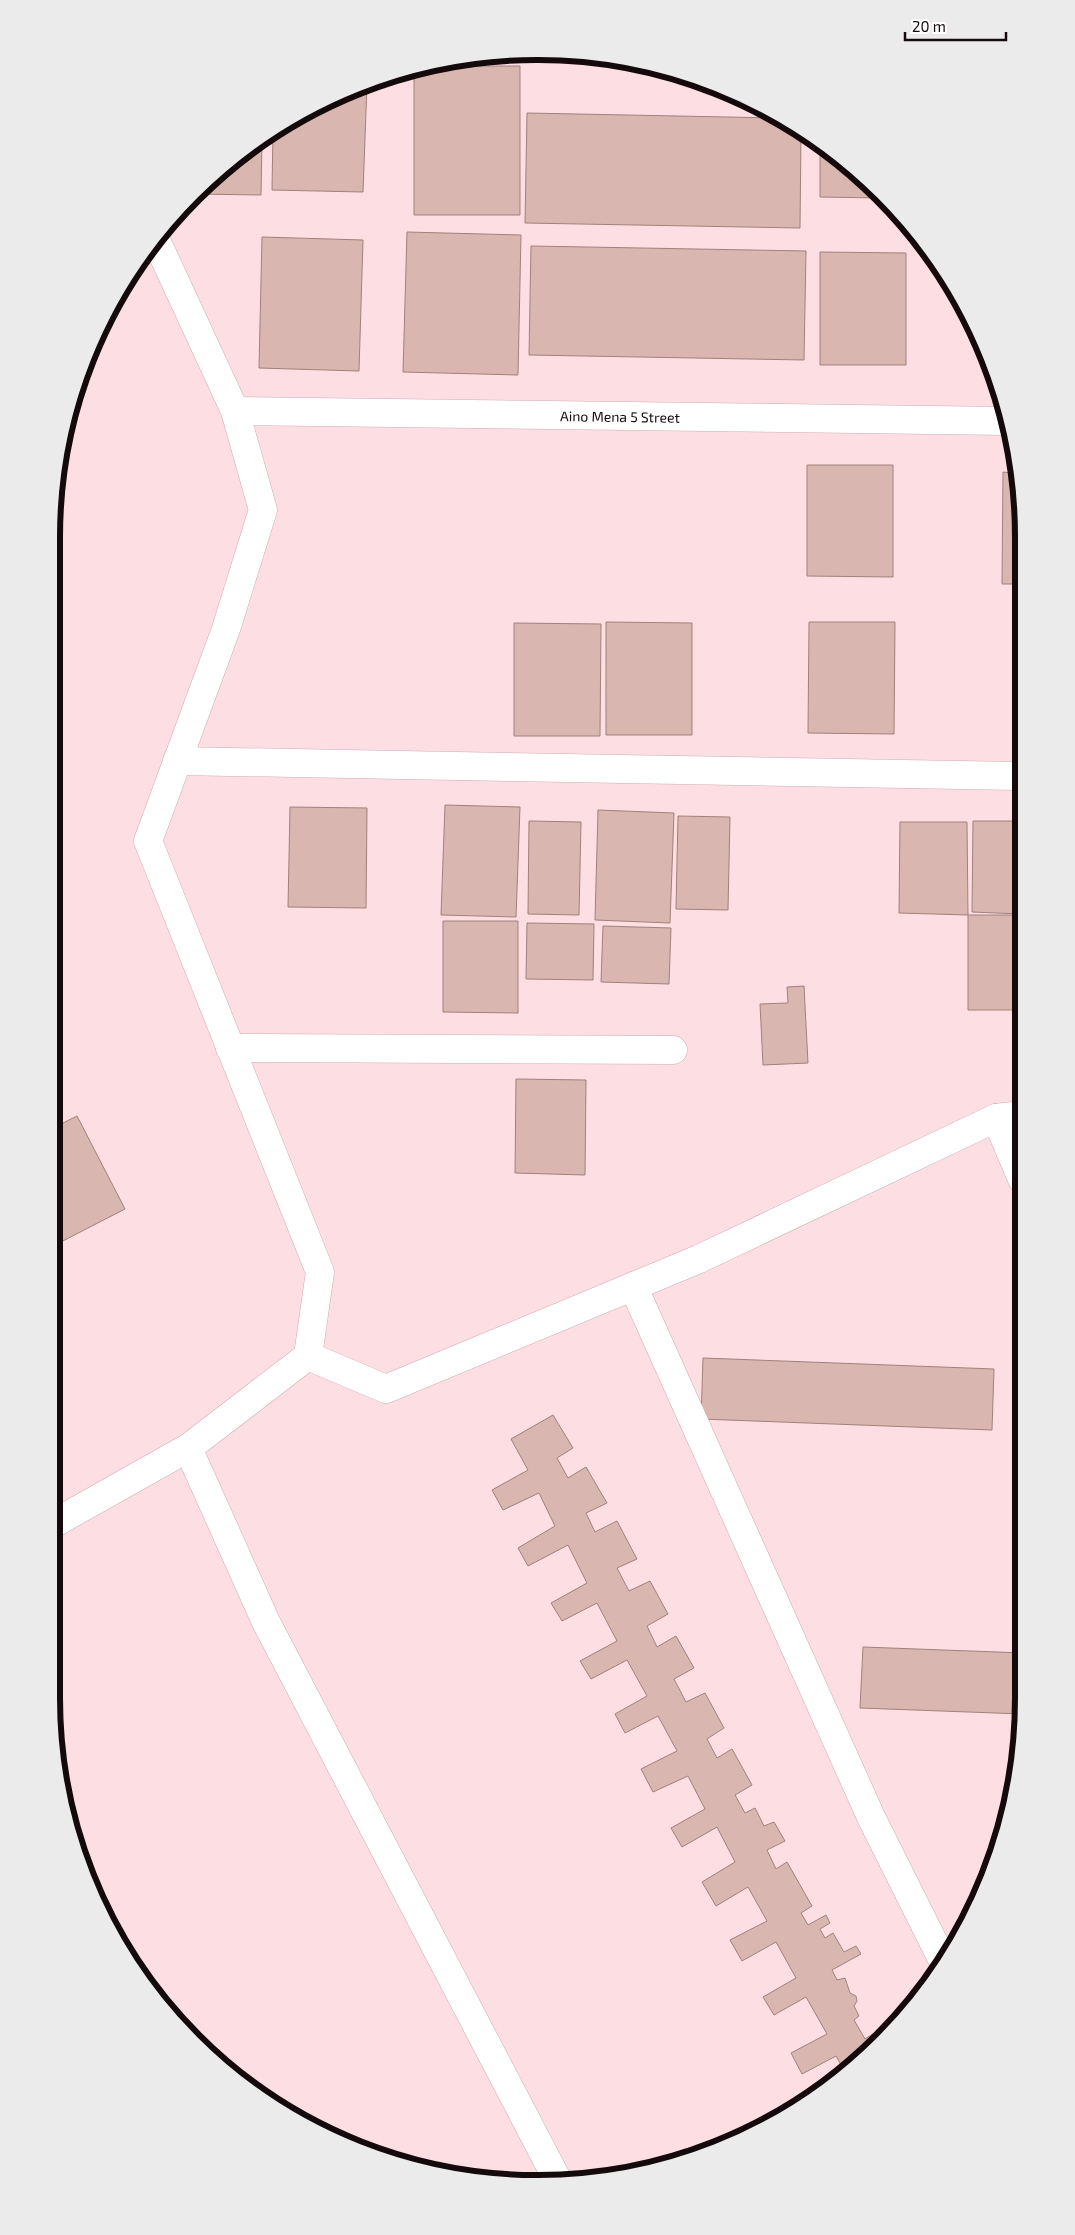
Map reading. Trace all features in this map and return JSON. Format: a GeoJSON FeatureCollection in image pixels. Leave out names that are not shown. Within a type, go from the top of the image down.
{"type":"FeatureCollection","features":[{"type":"Feature","properties":{"kind":"street"},"geometry":{"type":"LineString","coordinates":[[60,1520],[188,1448],[308,1356],[320,1272],[148,841],[226,629],[263,510],[235,411],[159,247]]}},
{"type":"Feature","properties":{"kind":"street","name":"Aino Mena 5 Street"},"geometry":{"type":"LineString","coordinates":[[235,411],[1001,421]]}},
{"type":"Feature","properties":{"kind":"street"},"geometry":{"type":"LineString","coordinates":[[177,762],[1015,776]]}},
{"type":"Feature","properties":{"kind":"street"},"geometry":{"type":"LineString","coordinates":[[230,1048],[673,1050]]}},
{"type":"Feature","properties":{"kind":"street"},"geometry":{"type":"LineString","coordinates":[[308,1356],[386,1389],[698,1259],[1009,1116],[1015,1145]]}},
{"type":"Feature","properties":{"kind":"street"},"geometry":{"type":"LineString","coordinates":[[633,1286],[871,1817],[940,1955]]}},
{"type":"Feature","properties":{"kind":"street"},"geometry":{"type":"LineString","coordinates":[[188,1448],[266,1622],[555,2174]]}},
{"type":"Feature","properties":{"kind":"building"},"geometry":{"type":"Polygon","coordinates":[[[463,66],[520,66],[520,215],[414,215],[414,76],[463,66]]]}},
{"type":"Feature","properties":{"kind":"building"},"geometry":{"type":"Polygon","coordinates":[[[367,92],[363,192],[272,190],[273,140],[326,109],[367,92]]]}},
{"type":"Feature","properties":{"kind":"building"},"geometry":{"type":"Polygon","coordinates":[[[527,113],[765,118],[801,139],[800,228],[525,223],[527,113]]]}},
{"type":"Feature","properties":{"kind":"building"},"geometry":{"type":"Polygon","coordinates":[[[262,148],[261,195],[206,194],[223,178],[262,148]]]}},
{"type":"Feature","properties":{"kind":"building"},"geometry":{"type":"Polygon","coordinates":[[[820,153],[852,178],[873,198],[820,197],[820,153]]]}},
{"type":"Feature","properties":{"kind":"building"},"geometry":{"type":"Polygon","coordinates":[[[407,232],[521,235],[518,375],[403,372],[407,232]]]}},
{"type":"Feature","properties":{"kind":"building"},"geometry":{"type":"Polygon","coordinates":[[[262,237],[363,240],[359,371],[259,368],[262,237]]]}},
{"type":"Feature","properties":{"kind":"building"},"geometry":{"type":"Polygon","coordinates":[[[531,246],[806,251],[804,360],[529,355],[531,246]]]}},
{"type":"Feature","properties":{"kind":"building"},"geometry":{"type":"Polygon","coordinates":[[[820,252],[906,253],[906,365],[820,365],[820,252]]]}},
{"type":"Feature","properties":{"kind":"building"},"geometry":{"type":"Polygon","coordinates":[[[807,465],[893,465],[893,577],[807,576],[807,465]]]}},
{"type":"Feature","properties":{"kind":"building"},"geometry":{"type":"Polygon","coordinates":[[[1003,472],[1011,473],[1011,475],[1014,506],[1015,584],[1002,584],[1003,472]]]}},
{"type":"Feature","properties":{"kind":"building"},"geometry":{"type":"Polygon","coordinates":[[[606,622],[692,623],[692,735],[606,735],[606,622]]]}},
{"type":"Feature","properties":{"kind":"building"},"geometry":{"type":"Polygon","coordinates":[[[809,622],[895,622],[894,734],[808,733],[809,622]]]}},
{"type":"Feature","properties":{"kind":"building"},"geometry":{"type":"Polygon","coordinates":[[[514,623],[601,624],[600,736],[514,736],[514,623]]]}},
{"type":"Feature","properties":{"kind":"building"},"geometry":{"type":"Polygon","coordinates":[[[445,805],[520,807],[516,917],[441,915],[445,805]]]}},
{"type":"Feature","properties":{"kind":"building"},"geometry":{"type":"Polygon","coordinates":[[[290,807],[367,808],[366,908],[288,907],[290,807]]]}},
{"type":"Feature","properties":{"kind":"building"},"geometry":{"type":"Polygon","coordinates":[[[598,810],[674,813],[670,923],[595,920],[598,810]]]}},
{"type":"Feature","properties":{"kind":"building"},"geometry":{"type":"Polygon","coordinates":[[[678,816],[730,817],[728,910],[676,909],[678,816]]]}},
{"type":"Feature","properties":{"kind":"building"},"geometry":{"type":"Polygon","coordinates":[[[529,821],[581,822],[579,915],[528,914],[529,821]]]}},
{"type":"Feature","properties":{"kind":"building"},"geometry":{"type":"Polygon","coordinates":[[[973,821],[1015,821],[1015,914],[972,912],[973,821]]]}},
{"type":"Feature","properties":{"kind":"building"},"geometry":{"type":"Polygon","coordinates":[[[900,822],[967,822],[968,915],[899,913],[900,822]]]}},
{"type":"Feature","properties":{"kind":"building"},"geometry":{"type":"Polygon","coordinates":[[[968,915],[1015,915],[1015,1010],[968,1010],[968,915]]]}},
{"type":"Feature","properties":{"kind":"building"},"geometry":{"type":"Polygon","coordinates":[[[443,921],[518,921],[518,1013],[443,1012],[443,921]]]}},
{"type":"Feature","properties":{"kind":"building"},"geometry":{"type":"Polygon","coordinates":[[[527,923],[594,924],[593,980],[526,979],[527,923]]]}},
{"type":"Feature","properties":{"kind":"building"},"geometry":{"type":"Polygon","coordinates":[[[603,926],[671,928],[669,984],[601,982],[603,926]]]}},
{"type":"Feature","properties":{"kind":"building"},"geometry":{"type":"Polygon","coordinates":[[[804,986],[808,1063],[763,1065],[760,1004],[788,1003],[787,987],[804,986]]]}},
{"type":"Feature","properties":{"kind":"building"},"geometry":{"type":"Polygon","coordinates":[[[516,1079],[586,1080],[585,1175],[515,1173],[516,1079]]]}},
{"type":"Feature","properties":{"kind":"building"},"geometry":{"type":"Polygon","coordinates":[[[77,1116],[125,1209],[60,1242],[60,1124],[77,1116]]]}},
{"type":"Feature","properties":{"kind":"building"},"geometry":{"type":"Polygon","coordinates":[[[703,1358],[994,1369],[992,1430],[701,1419],[703,1358]]]}},
{"type":"Feature","properties":{"kind":"building"},"geometry":{"type":"Polygon","coordinates":[[[553,1415],[573,1448],[557,1458],[568,1478],[586,1467],[607,1503],[586,1513],[595,1532],[617,1521],[637,1559],[617,1568],[629,1591],[650,1581],[668,1614],[647,1626],[657,1647],[676,1636],[694,1668],[674,1679],[686,1702],[705,1693],[724,1728],[707,1739],[717,1758],[732,1749],[752,1785],[735,1795],[745,1813],[755,1808],[764,1826],[774,1822],[785,1841],[767,1850],[776,1869],[787,1862],[812,1906],[801,1913],[808,1925],[826,1915],[830,1923],[820,1929],[825,1938],[833,1933],[844,1952],[856,1946],[861,1954],[832,1970],[837,1980],[845,1978],[850,1993],[856,1996],[857,2001],[854,2006],[859,2016],[854,2020],[865,2039],[874,2033],[875,2035],[841,2065],[836,2056],[802,2074],[791,2053],[827,2034],[806,1997],[774,2015],[763,1997],[796,1978],[776,1942],[742,1961],[730,1940],[767,1921],[748,1887],[716,1906],[702,1882],[735,1862],[717,1827],[682,1847],[671,1828],[705,1809],[688,1776],[653,1792],[641,1769],[677,1751],[658,1716],[625,1733],[615,1714],[647,1696],[627,1660],[591,1679],[580,1661],[617,1641],[597,1603],[562,1621],[551,1603],[587,1583],[568,1545],[528,1566],[518,1548],[555,1526],[539,1493],[503,1510],[492,1490],[528,1470],[511,1439],[553,1415]]]}},
{"type":"Feature","properties":{"kind":"building"},"geometry":{"type":"Polygon","coordinates":[[[863,1647],[1015,1653],[1014,1714],[860,1708],[863,1647]]]}}]}
